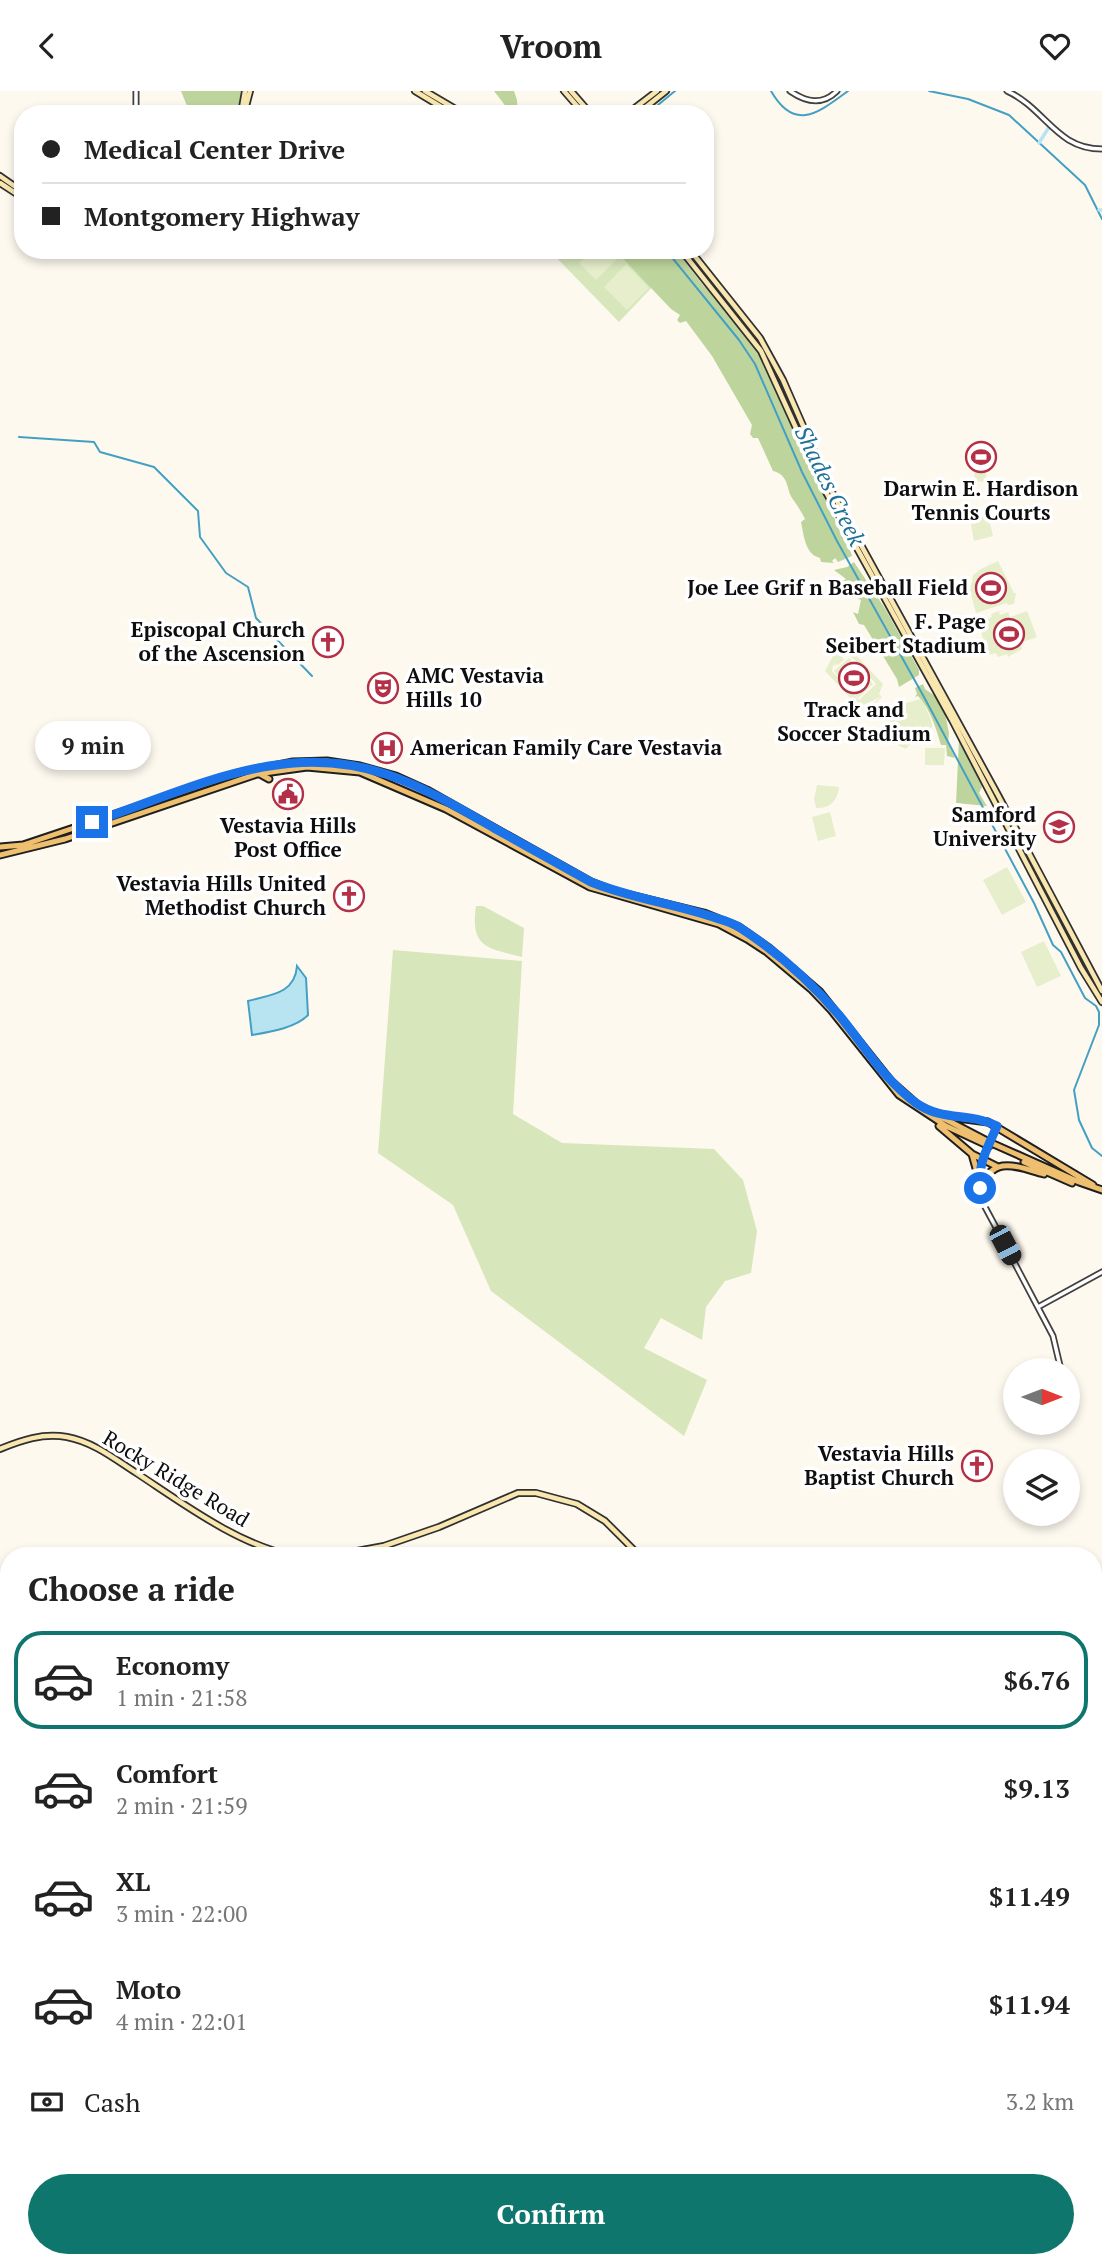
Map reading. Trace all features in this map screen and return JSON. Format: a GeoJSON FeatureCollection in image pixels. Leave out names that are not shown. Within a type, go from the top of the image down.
{"type":"FeatureCollection","features":[{"type":"Feature","properties":{"kind":"main road"},"geometry":{"type":"LineString","coordinates":[[415,91],[438,105]]}},
{"type":"Feature","properties":{"kind":"main road"},"geometry":{"type":"LineString","coordinates":[[425,91],[449,105]]}},
{"type":"Feature","properties":{"kind":"main road"},"geometry":{"type":"LineString","coordinates":[[564,91],[579,105]]}},
{"type":"Feature","properties":{"kind":"main road"},"geometry":{"type":"LineString","coordinates":[[639,105],[657,91]]}},
{"type":"Feature","properties":{"kind":"main road"},"geometry":{"type":"LineString","coordinates":[[648,105],[666,91]]}},
{"type":"Feature","properties":{"kind":"main road"},"geometry":{"type":"LineString","coordinates":[[688,259],[761,351],[827,495],[1094,984],[1102,991]]}},
{"type":"Feature","properties":{"kind":"main road"},"geometry":{"type":"LineString","coordinates":[[697,259],[761,338],[783,380],[832,492],[1000,797],[1102,1002]]}},
{"type":"Feature","properties":{"kind":"main road"},"geometry":{"type":"LineString","coordinates":[[742,324],[748,320]]}},
{"type":"Feature","properties":{"kind":"main road"},"geometry":{"type":"LineString","coordinates":[[0,855],[38,847],[226,776],[271,765],[327,761],[360,766],[396,776],[427,790],[591,882],[614,891],[704,913],[739,927],[767,946],[820,992],[891,1081],[972,1154],[984,1157],[999,1166]]}},
{"type":"Feature","properties":{"kind":"main road"},"geometry":{"type":"LineString","coordinates":[[0,848],[23,845],[257,774],[307,767],[360,772],[446,809],[590,887],[719,924],[767,952],[792,972],[831,1010],[899,1095],[928,1113],[1064,1180]]}},
{"type":"Feature","properties":{"kind":"main road"},"geometry":{"type":"LineString","coordinates":[[257,774],[269,779]]}},
{"type":"Feature","properties":{"kind":"main road"},"geometry":{"type":"LineString","coordinates":[[665,915],[671,910]]}},
{"type":"Feature","properties":{"kind":"main road"},"geometry":{"type":"LineString","coordinates":[[928,1113],[978,1119],[997,1126],[1102,1191]]}},
{"type":"Feature","properties":{"kind":"main road"},"geometry":{"type":"LineString","coordinates":[[928,1113],[1102,1191]]}},
{"type":"Feature","properties":{"kind":"main road"},"geometry":{"type":"LineString","coordinates":[[972,1154],[979,1179]]}},
{"type":"Feature","properties":{"kind":"main road"},"geometry":{"type":"LineString","coordinates":[[980,1188],[986,1175],[999,1166],[1011,1165],[1102,1191]]}},
{"type":"Feature","properties":{"kind":"main road","name":"Rocky Ridge Road"},"geometry":{"type":"LineString","coordinates":[[0,1449],[22,1439],[40,1436],[79,1440],[98,1448],[240,1537],[263,1547]]}},
{"type":"Feature","properties":{"kind":"main road"},"geometry":{"type":"LineString","coordinates":[[379,1547],[439,1527],[518,1493],[536,1493],[578,1504],[605,1521],[631,1547]]}},
{"type":"Feature","properties":{"kind":"street"},"geometry":{"type":"LineString","coordinates":[[790,91],[811,101],[822,101],[837,91]]}},
{"type":"Feature","properties":{"kind":"street"},"geometry":{"type":"LineString","coordinates":[[1007,91],[1029,103],[1068,142],[1085,148],[1102,149]]}},
{"type":"Feature","properties":{"kind":"street"},"geometry":{"type":"LineString","coordinates":[[997,1126],[984,1157],[979,1179],[985,1207],[1053,1336],[1058,1358]]}},
{"type":"Feature","properties":{"kind":"street"},"geometry":{"type":"LineString","coordinates":[[1038,1307],[1102,1272]]}},
{"type":"Feature","properties":{"kind":"green space"},"geometry":{"type":"Polygon","coordinates":[[[181,91],[241,91],[239,105],[187,105],[181,91]]]}},
{"type":"Feature","properties":{"kind":"green space"},"geometry":{"type":"Polygon","coordinates":[[[494,91],[514,91],[517,105],[505,105],[494,91]]]}},
{"type":"Feature","properties":{"kind":"green space"},"geometry":{"type":"Polygon","coordinates":[[[558,259],[627,259],[653,286],[619,322],[558,259]]]}},
{"type":"Feature","properties":{"kind":"green space"},"geometry":{"type":"Polygon","coordinates":[[[583,259],[617,259],[596,280],[579,263],[583,259]]]}},
{"type":"Feature","properties":{"kind":"green space"},"geometry":{"type":"Polygon","coordinates":[[[624,259],[683,259],[703,285],[723,304],[760,355],[852,556],[838,562],[835,558],[832,561],[834,563],[821,562],[820,558],[811,553],[801,522],[805,519],[782,475],[773,471],[758,438],[753,438],[750,434],[752,425],[712,356],[686,321],[680,323],[677,320],[680,315],[624,259]]]}},
{"type":"Feature","properties":{"kind":"green space"},"geometry":{"type":"Polygon","coordinates":[[[626,264],[649,288],[627,310],[604,287],[626,264]]]}},
{"type":"Feature","properties":{"kind":"green space"},"geometry":{"type":"Polygon","coordinates":[[[976,448],[987,450],[986,482],[974,481],[976,448]]]}},
{"type":"Feature","properties":{"kind":"green space"},"geometry":{"type":"Polygon","coordinates":[[[988,515],[993,536],[974,541],[971,525],[978,518],[988,515]]]}},
{"type":"Feature","properties":{"kind":"green space","name":"Joe Lee Grif n Baseball Field"},"geometry":{"type":"Polygon","coordinates":[[[998,561],[1016,593],[1014,604],[1007,603],[976,613],[970,591],[973,575],[998,561]]]}},
{"type":"Feature","properties":{"kind":"green space"},"geometry":{"type":"Polygon","coordinates":[[[854,562],[886,610],[919,670],[919,675],[899,687],[897,679],[864,625],[859,624],[853,612],[858,614],[861,600],[856,598],[855,594],[852,597],[847,595],[843,581],[846,579],[834,570],[854,562]]]}},
{"type":"Feature","properties":{"kind":"green space","name":"F. Page Seibert Stadium"},"geometry":{"type":"Polygon","coordinates":[[[999,611],[1000,615],[1008,612],[1010,617],[1027,611],[1037,637],[1020,643],[1022,649],[1008,657],[1007,654],[998,657],[996,653],[988,655],[980,628],[986,626],[984,620],[999,611]]]}},
{"type":"Feature","properties":{"kind":"green space"},"geometry":{"type":"Polygon","coordinates":[[[849,648],[883,684],[879,694],[882,697],[864,713],[880,697],[859,707],[825,671],[833,656],[849,648]],[[841,656],[844,660],[838,665],[834,663],[837,666],[833,665],[832,671],[859,700],[876,684],[853,658],[841,656]]]}},
{"type":"Feature","properties":{"kind":"green space","name":"Track and Soccer Stadium"},"geometry":{"type":"Polygon","coordinates":[[[849,658],[873,684],[858,698],[834,671],[849,658]]]}},
{"type":"Feature","properties":{"kind":"green space"},"geometry":{"type":"Polygon","coordinates":[[[923,684],[925,689],[935,696],[945,713],[948,743],[955,758],[947,756],[946,745],[941,745],[926,707],[918,696],[915,697],[915,688],[923,684]]]}},
{"type":"Feature","properties":{"kind":"green space"},"geometry":{"type":"Polygon","coordinates":[[[921,699],[932,727],[906,749],[899,746],[887,713],[903,704],[921,699]]]}},
{"type":"Feature","properties":{"kind":"green space"},"geometry":{"type":"Polygon","coordinates":[[[959,740],[981,781],[979,793],[987,806],[956,803],[959,740]]]}},
{"type":"Feature","properties":{"kind":"green space"},"geometry":{"type":"Polygon","coordinates":[[[925,748],[945,748],[944,765],[925,765],[925,748]]]}},
{"type":"Feature","properties":{"kind":"green space"},"geometry":{"type":"Polygon","coordinates":[[[817,785],[839,787],[835,800],[829,805],[816,808],[814,799],[817,785]]]}},
{"type":"Feature","properties":{"kind":"green space"},"geometry":{"type":"Polygon","coordinates":[[[830,812],[836,836],[818,841],[812,817],[830,812]]]}},
{"type":"Feature","properties":{"kind":"green space"},"geometry":{"type":"Polygon","coordinates":[[[1007,867],[1026,902],[1002,915],[983,880],[1007,867]]]}},
{"type":"Feature","properties":{"kind":"green space"},"geometry":{"type":"Polygon","coordinates":[[[476,906],[483,906],[524,928],[522,957],[484,944],[476,930],[476,906]]]}},
{"type":"Feature","properties":{"kind":"green space"},"geometry":{"type":"Polygon","coordinates":[[[1044,941],[1061,976],[1037,987],[1021,952],[1044,941]]]}},
{"type":"Feature","properties":{"kind":"green space"},"geometry":{"type":"Polygon","coordinates":[[[393,950],[522,961],[513,1114],[562,1143],[714,1149],[743,1180],[757,1231],[751,1273],[725,1281],[706,1307],[702,1340],[661,1318],[644,1348],[707,1380],[684,1436],[491,1291],[453,1205],[378,1153],[393,950]]]}},
{"type":"Feature","properties":{"kind":"water"},"geometry":{"type":"Polygon","coordinates":[[[297,966],[306,978],[308,1015],[289,1026],[252,1035],[248,1001],[273,995],[286,988],[292,982],[297,966]]]}},
{"type":"Feature","properties":{"kind":"waterway"},"geometry":{"type":"LineString","coordinates":[[658,105],[675,91]]}},
{"type":"Feature","properties":{"kind":"waterway"},"geometry":{"type":"LineString","coordinates":[[771,91],[780,104],[789,112],[798,115],[817,111],[848,91]]}},
{"type":"Feature","properties":{"kind":"waterway"},"geometry":{"type":"LineString","coordinates":[[929,91],[968,99],[1009,115],[1085,185],[1102,219]]}},
{"type":"Feature","properties":{"kind":"waterway"},"geometry":{"type":"LineString","coordinates":[[1039,143],[1049,127]]}},
{"type":"Feature","properties":{"kind":"waterway","name":"Shades Creek"},"geometry":{"type":"LineString","coordinates":[[673,259],[739,340],[755,364],[802,472],[837,541],[924,697],[1034,903],[1053,945],[1061,952],[1085,998],[1096,1006],[1099,1012],[1099,1025],[1074,1090],[1079,1120],[1092,1148],[1102,1156]]}},
{"type":"Feature","properties":{"kind":"waterway"},"geometry":{"type":"LineString","coordinates":[[19,437],[94,442],[100,452],[154,467],[198,511],[200,537],[226,573],[248,587],[256,618],[312,676]]}},
{"type":"Feature","properties":{"kind":"place","name":"Darwin E. Hardison Tennis Courts"},"geometry":{"type":"Point","coordinates":[981,457]}},
{"type":"Feature","properties":{"kind":"place","name":"Joe Lee Grif n Baseball Field"},"geometry":{"type":"Point","coordinates":[991,588]}},
{"type":"Feature","properties":{"kind":"place","name":"F. Page Seibert Stadium"},"geometry":{"type":"Point","coordinates":[1009,634]}},
{"type":"Feature","properties":{"kind":"place","name":"Episcopal Church of the Ascension"},"geometry":{"type":"Point","coordinates":[328,642]}},
{"type":"Feature","properties":{"kind":"place","name":"Track and Soccer Stadium"},"geometry":{"type":"Point","coordinates":[854,678]}},
{"type":"Feature","properties":{"kind":"place","name":"AMC Vestavia Hills 10"},"geometry":{"type":"Point","coordinates":[383,688]}},
{"type":"Feature","properties":{"kind":"place","name":"American Family Care Vestavia"},"geometry":{"type":"Point","coordinates":[387,748]}},
{"type":"Feature","properties":{"kind":"place","name":"Vestavia Hills Post Office"},"geometry":{"type":"Point","coordinates":[288,794]}},
{"type":"Feature","properties":{"kind":"place","name":"Samford University"},"geometry":{"type":"Point","coordinates":[1059,827]}},
{"type":"Feature","properties":{"kind":"place","name":"Vestavia Hills United Methodist Church"},"geometry":{"type":"Point","coordinates":[349,896]}},
{"type":"Feature","properties":{"kind":"place","name":"Vestavia Hills Baptist Church"},"geometry":{"type":"Point","coordinates":[977,1466]}},
{"type":"Feature","properties":{"kind":"route"},"geometry":{"type":"LineString","coordinates":[[92,822],[226,776],[271,765],[327,761],[360,766],[396,776],[427,790],[591,882],[614,891],[730,922],[767,946],[820,992],[884,1073],[918,1105],[941,1116],[978,1119],[997,1126],[982,1160],[980,1188]]}}]}
